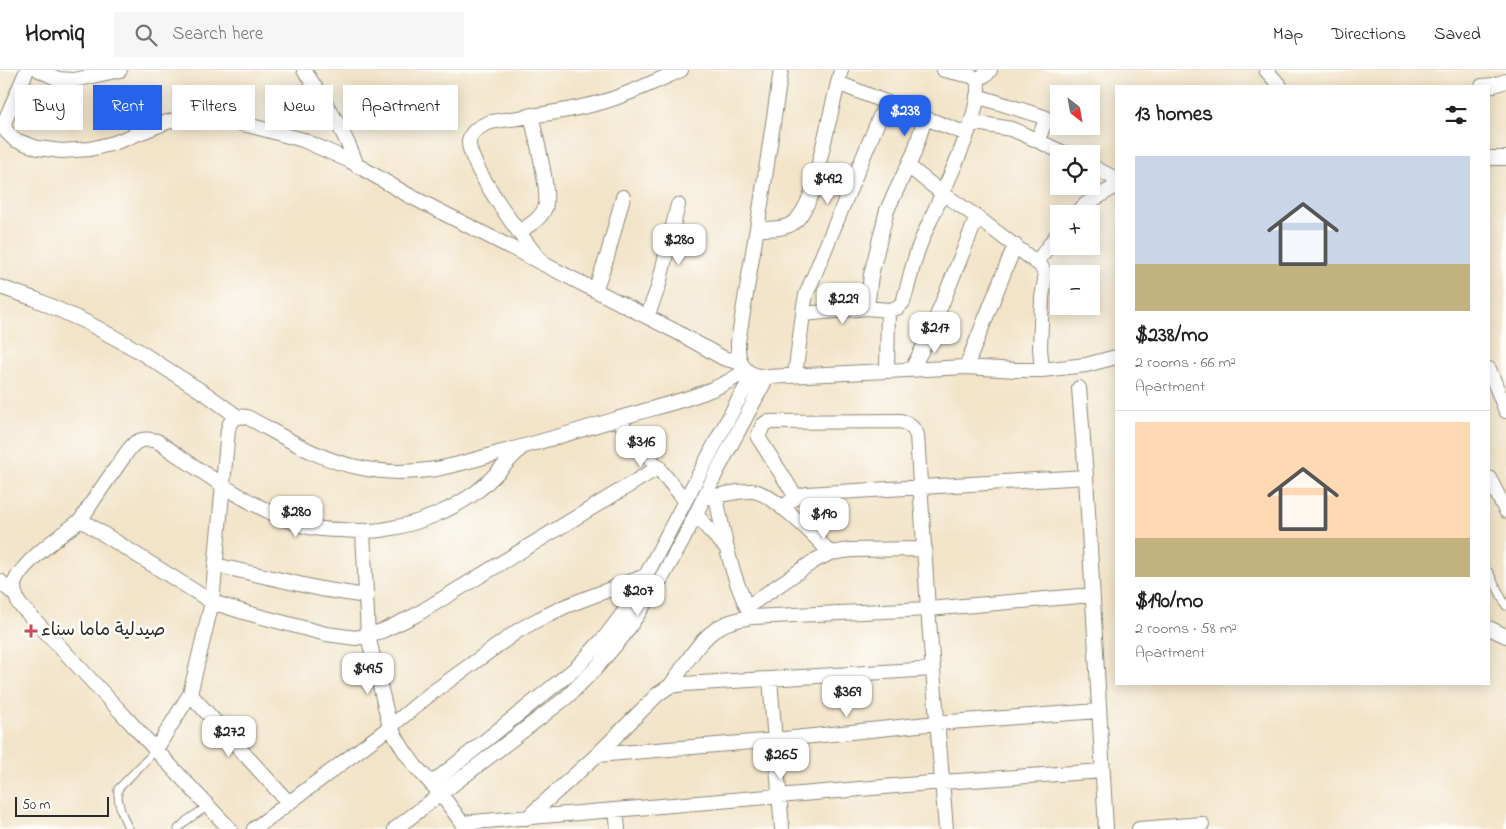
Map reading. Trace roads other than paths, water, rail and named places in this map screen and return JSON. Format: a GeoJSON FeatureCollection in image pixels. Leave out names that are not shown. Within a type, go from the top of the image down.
{"type":"FeatureCollection","features":[{"type":"Feature","properties":{"kind":"street"},"geometry":{"type":"LineString","coordinates":[[27,70],[4,122],[5,135],[27,145],[62,151],[90,149],[114,143],[167,122],[188,117],[211,116],[303,140],[357,166],[408,195],[595,290],[723,358],[767,377],[966,367],[1042,370],[1086,365],[1115,357]]}},
{"type":"Feature","properties":{"kind":"street"},"geometry":{"type":"LineString","coordinates":[[39,70],[58,79],[74,80],[120,70]]}},
{"type":"Feature","properties":{"kind":"street"},"geometry":{"type":"LineString","coordinates":[[304,70],[330,109],[352,150],[357,166]]}},
{"type":"Feature","properties":{"kind":"street"},"geometry":{"type":"LineString","coordinates":[[544,264],[519,232],[478,170],[470,151],[469,142],[471,135],[482,125],[491,122],[605,101],[681,70]]}},
{"type":"Feature","properties":{"kind":"street"},"geometry":{"type":"LineString","coordinates":[[747,369],[738,357],[738,342],[781,70]]}},
{"type":"Feature","properties":{"kind":"street"},"geometry":{"type":"LineString","coordinates":[[804,314],[867,308],[888,310],[897,308],[903,302],[919,246],[969,128],[979,85],[977,79],[971,76],[944,70]]}},
{"type":"Feature","properties":{"kind":"street"},"geometry":{"type":"LineString","coordinates":[[977,79],[987,74],[990,70]]}},
{"type":"Feature","properties":{"kind":"street"},"geometry":{"type":"LineString","coordinates":[[1266,70],[1279,85]]}},
{"type":"Feature","properties":{"kind":"street"},"geometry":{"type":"LineString","coordinates":[[757,229],[785,228],[800,217],[812,193],[839,76],[886,102],[925,118],[969,128],[1011,130],[1050,146]]}},
{"type":"Feature","properties":{"kind":"street"},"geometry":{"type":"LineString","coordinates":[[1490,85],[1506,80]]}},
{"type":"Feature","properties":{"kind":"street"},"geometry":{"type":"LineString","coordinates":[[977,96],[1044,117],[1045,122],[1038,140]]}},
{"type":"Feature","properties":{"kind":"street"},"geometry":{"type":"LineString","coordinates":[[795,375],[806,295],[886,102]]}},
{"type":"Feature","properties":{"kind":"street"},"geometry":{"type":"LineString","coordinates":[[519,232],[539,218],[546,202],[545,185],[531,115]]}},
{"type":"Feature","properties":{"kind":"street"},"geometry":{"type":"LineString","coordinates":[[867,308],[871,275],[887,210],[918,142],[925,118]]}},
{"type":"Feature","properties":{"kind":"street"},"geometry":{"type":"LineString","coordinates":[[1490,158],[1506,158]]}},
{"type":"Feature","properties":{"kind":"street"},"geometry":{"type":"LineString","coordinates":[[908,166],[942,193],[1015,245],[1044,270],[1040,348],[1042,370]]}},
{"type":"Feature","properties":{"kind":"street"},"geometry":{"type":"LineString","coordinates":[[1100,171],[1115,178]]}},
{"type":"Feature","properties":{"kind":"street"},"geometry":{"type":"LineString","coordinates":[[1085,205],[1115,187]]}},
{"type":"Feature","properties":{"kind":"street"},"geometry":{"type":"LineString","coordinates":[[595,290],[607,257],[623,197]]}},
{"type":"Feature","properties":{"kind":"street"},"geometry":{"type":"LineString","coordinates":[[647,317],[658,288],[678,205]]}},
{"type":"Feature","properties":{"kind":"street"},"geometry":{"type":"LineString","coordinates":[[912,369],[928,338],[977,217]]}},
{"type":"Feature","properties":{"kind":"street"},"geometry":{"type":"LineString","coordinates":[[1037,262],[1050,244]]}},
{"type":"Feature","properties":{"kind":"street"},"geometry":{"type":"LineString","coordinates":[[966,367],[1015,245]]}},
{"type":"Feature","properties":{"kind":"street"},"geometry":{"type":"LineString","coordinates":[[0,287],[35,299],[88,322],[137,350],[238,417]]}},
{"type":"Feature","properties":{"kind":"street"},"geometry":{"type":"LineString","coordinates":[[887,370],[888,310]]}},
{"type":"Feature","properties":{"kind":"street"},"geometry":{"type":"LineString","coordinates":[[155,750],[190,694],[212,602],[222,485],[229,426],[232,420],[238,417],[247,417],[316,454],[356,467],[409,472],[436,469],[522,447],[617,419],[713,388],[736,378],[747,369]]}},
{"type":"Feature","properties":{"kind":"street"},"geometry":{"type":"LineString","coordinates":[[396,829],[436,789],[593,652],[620,618],[633,600],[685,500],[747,369]]}},
{"type":"Feature","properties":{"kind":"street"},"geometry":{"type":"LineString","coordinates":[[1490,371],[1506,411]]}},
{"type":"Feature","properties":{"kind":"street"},"geometry":{"type":"LineString","coordinates":[[436,789],[567,697],[596,668],[624,635],[661,579],[696,514],[710,497],[767,377]]}},
{"type":"Feature","properties":{"kind":"street"},"geometry":{"type":"LineString","coordinates":[[1079,388],[1086,477],[1106,829]]}},
{"type":"Feature","properties":{"kind":"street"},"geometry":{"type":"LineString","coordinates":[[617,419],[685,500]]}},
{"type":"Feature","properties":{"kind":"street"},"geometry":{"type":"LineString","coordinates":[[796,497],[758,437],[762,425],[767,422],[901,421],[913,428],[917,435],[928,609],[946,829]]}},
{"type":"Feature","properties":{"kind":"street"},"geometry":{"type":"LineString","coordinates":[[230,829],[155,750],[75,661],[19,604],[15,595],[14,586],[16,579],[48,545],[81,520],[125,455],[136,443],[143,440],[158,441],[222,485],[261,507],[302,525],[326,530],[363,531],[391,528],[424,519],[452,506],[475,492],[494,476],[522,447]]}},
{"type":"Feature","properties":{"kind":"street"},"geometry":{"type":"LineString","coordinates":[[81,520],[212,602],[326,634],[356,638],[382,631],[414,616],[659,467]]}},
{"type":"Feature","properties":{"kind":"street"},"geometry":{"type":"LineString","coordinates":[[782,508],[796,497],[807,494],[1086,477]]}},
{"type":"Feature","properties":{"kind":"street"},"geometry":{"type":"LineString","coordinates":[[1490,480],[1506,511]]}},
{"type":"Feature","properties":{"kind":"street"},"geometry":{"type":"LineString","coordinates":[[710,497],[754,491],[767,496],[813,534],[830,553]]}},
{"type":"Feature","properties":{"kind":"street"},"geometry":{"type":"LineString","coordinates":[[710,497],[736,581],[749,612]]}},
{"type":"Feature","properties":{"kind":"street"},"geometry":{"type":"LineString","coordinates":[[696,514],[725,546]]}},
{"type":"Feature","properties":{"kind":"street"},"geometry":{"type":"LineString","coordinates":[[363,531],[368,636],[390,727],[405,752],[436,789],[463,826],[616,810],[942,782],[1102,771]]}},
{"type":"Feature","properties":{"kind":"street"},"geometry":{"type":"LineString","coordinates":[[528,818],[598,755],[658,694],[670,686],[699,645],[710,634],[721,626],[749,612],[814,561],[830,553],[851,550],[925,549]]}},
{"type":"Feature","properties":{"kind":"street"},"geometry":{"type":"LineString","coordinates":[[215,565],[321,589],[366,596]]}},
{"type":"Feature","properties":{"kind":"street"},"geometry":{"type":"LineString","coordinates":[[254,829],[390,727],[429,695],[519,630],[566,606],[646,576]]}},
{"type":"Feature","properties":{"kind":"street"},"geometry":{"type":"LineString","coordinates":[[0,581],[15,595]]}},
{"type":"Feature","properties":{"kind":"street"},"geometry":{"type":"LineString","coordinates":[[749,612],[928,609],[1092,595]]}},
{"type":"Feature","properties":{"kind":"street"},"geometry":{"type":"LineString","coordinates":[[1490,628],[1506,636]]}},
{"type":"Feature","properties":{"kind":"street"},"geometry":{"type":"LineString","coordinates":[[670,686],[934,669]]}},
{"type":"Feature","properties":{"kind":"street"},"geometry":{"type":"LineString","coordinates":[[770,679],[782,829]]}},
{"type":"Feature","properties":{"kind":"street"},"geometry":{"type":"LineString","coordinates":[[190,694],[289,803]]}},
{"type":"Feature","properties":{"kind":"street"},"geometry":{"type":"LineString","coordinates":[[598,755],[775,740],[937,723],[1099,711]]}},
{"type":"Feature","properties":{"kind":"street"},"geometry":{"type":"LineString","coordinates":[[616,810],[618,829]]}},
{"type":"Feature","properties":{"kind":"street"},"geometry":{"type":"LineString","coordinates":[[1139,829],[1202,824]]}},
{"type":"Feature","properties":{"kind":"lane"},"geometry":{"type":"LineString","coordinates":[[1490,574],[1506,606]]}},
{"type":"Feature","properties":{"kind":"lane"},"geometry":{"type":"LineString","coordinates":[[129,829],[125,822],[118,789],[155,750]]}},
{"type":"Feature","properties":{"kind":"lane"},"geometry":{"type":"LineString","coordinates":[[178,829],[208,806]]}},
{"type":"Feature","properties":{"kind":"place","name":"صيدلية ماما سناء"},"geometry":{"type":"Point","coordinates":[31,631]}}]}
